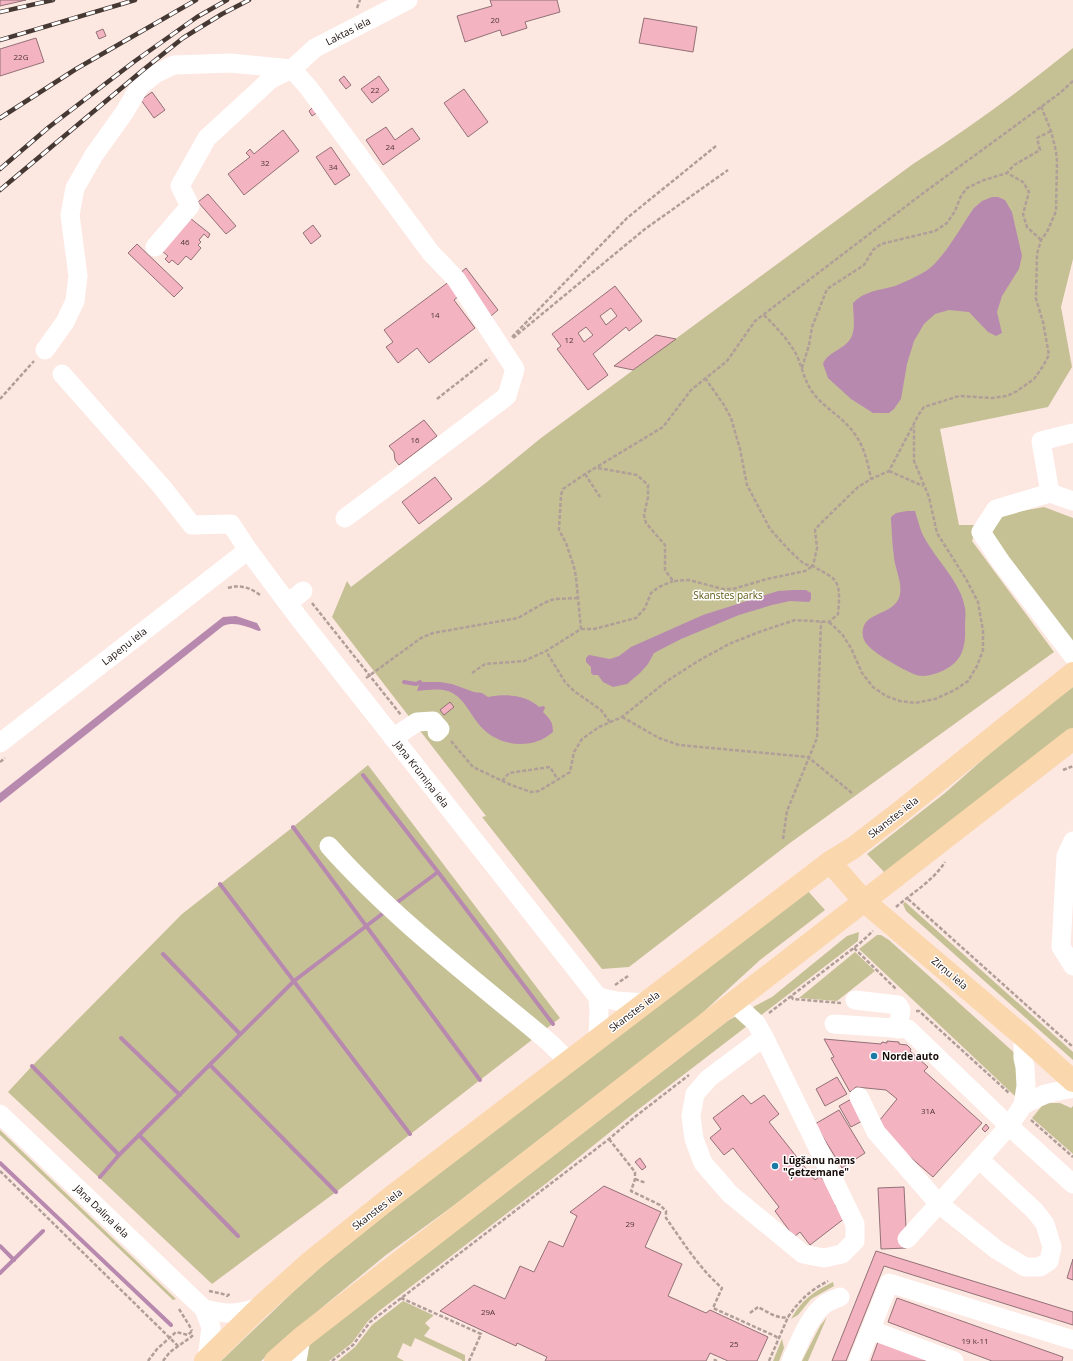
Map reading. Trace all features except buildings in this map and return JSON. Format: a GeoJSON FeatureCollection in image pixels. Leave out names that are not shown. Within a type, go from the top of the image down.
{"type":"FeatureCollection","features":[{"type":"Feature","properties":{"kind":"main road","name":"Skanstes iela"},"geometry":{"type":"LineString","coordinates":[[206,1360],[260,1307],[310,1262],[378,1207],[830,862],[853,848],[896,815],[1073,673]]}},
{"type":"Feature","properties":{"kind":"main road"},"geometry":{"type":"LineString","coordinates":[[275,1361],[301,1338],[1073,739]]}},
{"type":"Feature","properties":{"kind":"main road","name":"Zirņu iela"},"geometry":{"type":"LineString","coordinates":[[830,862],[864,901],[1024,1036],[1073,1080]]}},
{"type":"Feature","properties":{"kind":"street","name":"Laktas iela"},"geometry":{"type":"LineString","coordinates":[[155,247],[190,206],[180,186],[207,138],[271,79],[292,69],[315,48],[408,0]]}},
{"type":"Feature","properties":{"kind":"street"},"geometry":{"type":"LineString","coordinates":[[45,350],[65,322],[75,301],[78,276],[70,215],[75,188],[94,155],[124,113],[140,86],[155,74],[174,65],[231,63],[292,69],[308,87],[431,253],[456,279],[515,369],[507,396],[345,518]]}},
{"type":"Feature","properties":{"kind":"street","name":"Jāņa Krūmiņa iela"},"geometry":{"type":"LineString","coordinates":[[62,374],[162,487],[192,525],[231,524],[248,550],[288,603],[598,997]]}},
{"type":"Feature","properties":{"kind":"street"},"geometry":{"type":"LineString","coordinates":[[1050,493],[1041,441],[1073,433]]}},
{"type":"Feature","properties":{"kind":"street"},"geometry":{"type":"LineString","coordinates":[[1073,501],[1050,493],[996,509],[981,532],[1001,562],[1073,656]]}},
{"type":"Feature","properties":{"kind":"street","name":"Lapeņu iela"},"geometry":{"type":"LineString","coordinates":[[3,750],[248,550]]}},
{"type":"Feature","properties":{"kind":"street"},"geometry":{"type":"LineString","coordinates":[[288,603],[303,591]]}},
{"type":"Feature","properties":{"kind":"street"},"geometry":{"type":"LineString","coordinates":[[393,738],[417,722],[433,721],[439,730]]}},
{"type":"Feature","properties":{"kind":"street"},"geometry":{"type":"LineString","coordinates":[[1073,841],[1066,856],[1061,947],[1073,966]]}},
{"type":"Feature","properties":{"kind":"street"},"geometry":{"type":"LineString","coordinates":[[329,846],[349,869],[400,918],[550,1043],[568,1062]]}},
{"type":"Feature","properties":{"kind":"street"},"geometry":{"type":"LineString","coordinates":[[598,1038],[598,997],[617,1001],[645,1003]]}},
{"type":"Feature","properties":{"kind":"street"},"geometry":{"type":"LineString","coordinates":[[855,1000],[898,1005],[901,1010],[898,1029]]}},
{"type":"Feature","properties":{"kind":"street"},"geometry":{"type":"LineString","coordinates":[[733,1002],[760,1030],[855,1224],[855,1241],[842,1254],[824,1258],[803,1254],[730,1194],[703,1163],[694,1139],[691,1116],[694,1094],[760,1030]]}},
{"type":"Feature","properties":{"kind":"street"},"geometry":{"type":"LineString","coordinates":[[834,1024],[908,1029],[1009,1126],[1073,1184]]}},
{"type":"Feature","properties":{"kind":"street"},"geometry":{"type":"LineString","coordinates":[[1022,1108],[1026,1086],[1023,1058],[1024,1036]]}},
{"type":"Feature","properties":{"kind":"street"},"geometry":{"type":"LineString","coordinates":[[907,1239],[1009,1126],[1022,1108],[1045,1094],[1073,1088]]}},
{"type":"Feature","properties":{"kind":"street"},"geometry":{"type":"LineString","coordinates":[[859,1097],[876,1132],[939,1204],[997,1250],[1026,1267],[1040,1267],[1049,1261],[1052,1247],[1045,1224],[1034,1211],[979,1159]]}},
{"type":"Feature","properties":{"kind":"street","name":"Jāņa Daliņa iela"},"geometry":{"type":"LineString","coordinates":[[0,1114],[204,1309],[211,1327],[206,1360]]}},
{"type":"Feature","properties":{"kind":"street"},"geometry":{"type":"LineString","coordinates":[[858,1361],[889,1283],[1073,1340]]}},
{"type":"Feature","properties":{"kind":"street"},"geometry":{"type":"LineString","coordinates":[[791,1361],[813,1317],[822,1307],[840,1297]]}},
{"type":"Feature","properties":{"kind":"street"},"geometry":{"type":"LineString","coordinates":[[204,1309],[234,1314],[243,1313],[260,1307]]}},
{"type":"Feature","properties":{"kind":"street"},"geometry":{"type":"LineString","coordinates":[[871,1330],[954,1361]]}},
{"type":"Feature","properties":{"kind":"street"},"geometry":{"type":"LineString","coordinates":[[297,1361],[301,1338]]}},
{"type":"Feature","properties":{"kind":"path"},"geometry":{"type":"LineString","coordinates":[[581,629],[574,567],[566,543],[559,530],[561,495],[563,489],[662,427],[691,390],[727,360],[755,321],[922,194],[1060,93],[1073,81]]}},
{"type":"Feature","properties":{"kind":"path"},"geometry":{"type":"LineString","coordinates":[[472,673],[485,664],[524,661],[546,651],[581,629],[594,629],[610,626],[636,618],[645,608],[651,593],[659,587],[673,581],[689,580],[723,589],[732,589],[767,579],[805,571],[813,566],[817,548],[815,530],[858,487],[871,479],[889,472],[924,407],[959,396],[992,398],[1006,396],[1017,391],[1034,379],[1049,355],[1043,322],[1036,299],[1037,254],[1041,240],[1047,232],[1056,211],[1056,151],[1051,131],[1041,106]]}},
{"type":"Feature","properties":{"kind":"path"},"geometry":{"type":"LineString","coordinates":[[802,368],[809,345],[812,326],[827,289],[864,265],[873,250],[881,244],[934,230],[947,223],[955,211],[961,196],[967,188],[984,180],[1006,173],[1014,165],[1040,150],[1037,138],[1051,131]]}},
{"type":"Feature","properties":{"kind":"path"},"geometry":{"type":"LineString","coordinates":[[502,347],[627,218],[716,146]]}},
{"type":"Feature","properties":{"kind":"path"},"geometry":{"type":"LineString","coordinates":[[437,399],[645,229],[728,170]]}},
{"type":"Feature","properties":{"kind":"path"},"geometry":{"type":"LineString","coordinates":[[1006,173],[1024,182],[1029,192],[1024,214],[1027,227],[1041,240]]}},
{"type":"Feature","properties":{"kind":"path"},"geometry":{"type":"LineString","coordinates":[[764,315],[781,332],[796,354],[804,377],[816,398],[854,432],[861,444],[871,479]]}},
{"type":"Feature","properties":{"kind":"path"},"geometry":{"type":"LineString","coordinates":[[0,399],[45,350]]}},
{"type":"Feature","properties":{"kind":"path"},"geometry":{"type":"LineString","coordinates":[[439,730],[473,767],[502,781],[531,792],[539,791],[570,772],[574,752],[582,739],[598,726],[622,717],[667,681],[698,661],[728,644],[759,632],[795,620],[829,622],[838,614],[838,584],[831,576],[813,566],[804,564],[770,529],[747,485],[740,449],[731,418],[724,405],[705,378]]}},
{"type":"Feature","properties":{"kind":"path"},"geometry":{"type":"LineString","coordinates":[[829,622],[842,634],[862,672],[872,686],[886,696],[900,701],[915,703],[942,696],[955,690],[968,681],[977,666],[983,650],[983,631],[978,602],[966,579],[937,533],[929,497],[914,461],[914,425]]}},
{"type":"Feature","properties":{"kind":"path"},"geometry":{"type":"LineString","coordinates":[[597,467],[637,475],[648,485],[648,496],[644,515],[646,523],[664,545],[666,553],[664,565],[665,570],[673,581]]}},
{"type":"Feature","properties":{"kind":"path"},"geometry":{"type":"LineString","coordinates":[[889,472],[924,487]]}},
{"type":"Feature","properties":{"kind":"path"},"geometry":{"type":"LineString","coordinates":[[586,474],[600,498]]}},
{"type":"Feature","properties":{"kind":"path"},"geometry":{"type":"LineString","coordinates":[[222,589],[232,586],[243,587],[260,594],[264,599]]}},
{"type":"Feature","properties":{"kind":"path"},"geometry":{"type":"LineString","coordinates":[[303,591],[410,726]]}},
{"type":"Feature","properties":{"kind":"path"},"geometry":{"type":"LineString","coordinates":[[370,675],[421,638],[433,633],[518,618],[544,603],[554,600],[577,598]]}},
{"type":"Feature","properties":{"kind":"path"},"geometry":{"type":"LineString","coordinates":[[783,839],[787,811],[817,738],[821,622]]}},
{"type":"Feature","properties":{"kind":"path"},"geometry":{"type":"LineString","coordinates":[[546,651],[565,682],[574,691],[601,710],[610,722]]}},
{"type":"Feature","properties":{"kind":"path"},"geometry":{"type":"LineString","coordinates":[[622,717],[659,738],[679,745],[808,757],[852,793]]}},
{"type":"Feature","properties":{"kind":"path"},"geometry":{"type":"LineString","coordinates":[[0,762],[3,750]]}},
{"type":"Feature","properties":{"kind":"path"},"geometry":{"type":"LineString","coordinates":[[1060,772],[1073,766]]}},
{"type":"Feature","properties":{"kind":"path"},"geometry":{"type":"LineString","coordinates":[[502,781],[509,773],[550,767],[558,780]]}},
{"type":"Feature","properties":{"kind":"path"},"geometry":{"type":"LineString","coordinates":[[760,1030],[873,931],[897,906],[908,899],[941,868],[948,858]]}},
{"type":"Feature","properties":{"kind":"path"},"geometry":{"type":"LineString","coordinates":[[908,899],[1073,1047]]}},
{"type":"Feature","properties":{"kind":"path"},"geometry":{"type":"LineString","coordinates":[[854,948],[897,990]]}},
{"type":"Feature","properties":{"kind":"path"},"geometry":{"type":"LineString","coordinates":[[913,1006],[919,1011]]}},
{"type":"Feature","properties":{"kind":"path"},"geometry":{"type":"LineString","coordinates":[[332,1361],[353,1345],[370,1322],[609,1139],[693,1072]]}},
{"type":"Feature","properties":{"kind":"path"},"geometry":{"type":"LineString","coordinates":[[1022,1108],[1073,1157]]}},
{"type":"Feature","properties":{"kind":"path"},"geometry":{"type":"LineString","coordinates":[[609,1139],[635,1172],[635,1179],[631,1192],[660,1205],[666,1211],[666,1218],[695,1258],[713,1280],[722,1288],[713,1308],[779,1338]]}},
{"type":"Feature","properties":{"kind":"path"},"geometry":{"type":"LineString","coordinates":[[0,1171],[178,1346]]}},
{"type":"Feature","properties":{"kind":"path"},"geometry":{"type":"LineString","coordinates":[[635,1179],[646,1183]]}},
{"type":"Feature","properties":{"kind":"path"},"geometry":{"type":"LineString","coordinates":[[769,1361],[788,1317],[804,1297],[814,1288],[828,1281]]}},
{"type":"Feature","properties":{"kind":"path"},"geometry":{"type":"LineString","coordinates":[[401,1298],[481,1334],[469,1361]]}},
{"type":"Feature","properties":{"kind":"path"},"geometry":{"type":"LineString","coordinates":[[750,1313],[758,1307],[780,1317],[788,1317]]}},
{"type":"Feature","properties":{"kind":"path"},"geometry":{"type":"LineString","coordinates":[[148,1361],[157,1349],[176,1332],[188,1335]]}},
{"type":"Feature","properties":{"kind":"path"},"geometry":{"type":"LineString","coordinates":[[163,1361],[170,1352],[191,1337]]}},
{"type":"Feature","properties":{"kind":"green space","name":"Skanstes parks"},"geometry":{"type":"Polygon","coordinates":[[[1073,48],[1073,259],[1061,307],[1072,367],[1048,407],[940,429],[959,525],[978,525],[972,541],[1054,652],[790,843],[629,967],[602,969],[482,817],[486,816],[332,617],[347,581],[351,587],[487,482],[541,438],[913,164],[954,137],[1034,79],[1073,48]]]}},
{"type":"Feature","properties":{"kind":"green space"},"geometry":{"type":"Polygon","coordinates":[[[1044,507],[1073,518],[1073,642],[992,534],[994,524],[1005,514],[1044,507]]]}},
{"type":"Feature","properties":{"kind":"green space"},"geometry":{"type":"Polygon","coordinates":[[[1073,687],[1073,728],[973,804],[886,874],[867,854],[945,793],[1022,725],[1073,687]]]}},
{"type":"Feature","properties":{"kind":"green space"},"geometry":{"type":"Polygon","coordinates":[[[368,765],[560,1018],[336,1192],[212,1284],[8,1092],[182,914],[293,827],[368,765]]]}},
{"type":"Feature","properties":{"kind":"green space"},"geometry":{"type":"Polygon","coordinates":[[[807,890],[825,910],[760,960],[699,1016],[453,1206],[386,1255],[325,1305],[261,1361],[221,1361],[293,1292],[337,1253],[807,890]]]}},
{"type":"Feature","properties":{"kind":"green space"},"geometry":{"type":"Polygon","coordinates":[[[905,902],[1073,1052],[1073,1060],[906,911],[903,904],[905,902]]]}},
{"type":"Feature","properties":{"kind":"green space"},"geometry":{"type":"Polygon","coordinates":[[[859,932],[858,941],[760,1016],[753,1007],[772,997],[847,936],[859,932]]]}},
{"type":"Feature","properties":{"kind":"green space"},"geometry":{"type":"Polygon","coordinates":[[[877,935],[881,935],[889,940],[1019,1057],[1017,1098],[859,949],[877,935]]]}},
{"type":"Feature","properties":{"kind":"green space"},"geometry":{"type":"Polygon","coordinates":[[[855,952],[875,971],[837,1001],[799,998],[855,952]]]}},
{"type":"Feature","properties":{"kind":"green space"},"geometry":{"type":"Polygon","coordinates":[[[740,1014],[751,1023],[635,1112],[548,1182],[379,1311],[368,1321],[352,1343],[329,1361],[303,1361],[305,1348],[729,1020],[740,1014]]]}},
{"type":"Feature","properties":{"kind":"green space"},"geometry":{"type":"Polygon","coordinates":[[[1050,1103],[1060,1103],[1071,1108],[1073,1106],[1073,1154],[1032,1118],[1042,1106],[1050,1103]]]}},
{"type":"Feature","properties":{"kind":"green space"},"geometry":{"type":"Polygon","coordinates":[[[0,1130],[176,1299],[173,1300],[0,1135],[0,1130]]]}},
{"type":"Feature","properties":{"kind":"green space"},"geometry":{"type":"Polygon","coordinates":[[[833,1282],[834,1286],[811,1299],[798,1315],[791,1319],[804,1301],[820,1289],[833,1282]]]}},
{"type":"Feature","properties":{"kind":"green space"},"geometry":{"type":"Polygon","coordinates":[[[403,1301],[433,1315],[425,1323],[430,1328],[424,1336],[465,1355],[465,1361],[462,1361],[415,1338],[411,1347],[403,1343],[397,1357],[404,1361],[338,1361],[355,1347],[372,1325],[403,1301]]]}},
{"type":"Feature","properties":{"kind":"green space"},"geometry":{"type":"Polygon","coordinates":[[[827,1317],[808,1361],[802,1361],[820,1326],[827,1317]]]}},
{"type":"Feature","properties":{"kind":"green space"},"geometry":{"type":"Polygon","coordinates":[[[782,1339],[784,1348],[779,1361],[773,1361],[782,1339]]]}},
{"type":"Feature","properties":{"kind":"shaded area"},"geometry":{"type":"Polygon","coordinates":[[[992,197],[998,197],[1005,200],[1012,212],[1022,256],[1019,269],[1002,296],[997,312],[1002,333],[996,336],[988,332],[969,312],[949,310],[935,314],[924,324],[914,341],[907,364],[901,399],[889,413],[873,413],[851,399],[828,378],[823,364],[829,355],[844,346],[851,338],[854,325],[853,303],[867,293],[895,286],[933,266],[946,251],[974,208],[982,201],[992,197]]]}},
{"type":"Feature","properties":{"kind":"shaded area"},"geometry":{"type":"Polygon","coordinates":[[[915,511],[920,528],[929,546],[948,571],[959,589],[963,598],[965,610],[965,641],[961,654],[953,664],[947,668],[938,673],[927,676],[914,674],[884,658],[869,646],[863,637],[863,629],[866,623],[871,618],[895,604],[899,598],[900,588],[893,552],[891,517],[896,513],[915,511]]]}},
{"type":"Feature","properties":{"kind":"shaded area"},"geometry":{"type":"Polygon","coordinates":[[[806,590],[811,593],[811,599],[809,602],[790,601],[772,605],[739,615],[681,639],[654,653],[648,664],[627,684],[613,687],[603,682],[598,675],[593,675],[591,673],[591,667],[586,662],[586,658],[589,655],[610,659],[619,656],[631,647],[703,615],[778,591],[806,590]]]}},
{"type":"Feature","properties":{"kind":"shaded area"},"geometry":{"type":"Polygon","coordinates":[[[236,616],[257,623],[261,630],[259,631],[236,624],[223,626],[0,803],[0,793],[223,617],[236,616]]]}},
{"type":"Feature","properties":{"kind":"shaded area"},"geometry":{"type":"Polygon","coordinates":[[[420,682],[440,682],[452,684],[474,692],[482,693],[488,697],[508,695],[522,697],[539,707],[544,706],[545,708],[543,712],[551,721],[553,732],[544,738],[524,744],[513,744],[503,741],[484,730],[464,703],[454,694],[446,690],[417,691],[420,682]]]}},
{"type":"Feature","properties":{"kind":"waterway"},"geometry":{"type":"LineString","coordinates":[[404,682],[416,684],[420,682]]}},
{"type":"Feature","properties":{"kind":"waterway"},"geometry":{"type":"LineString","coordinates":[[363,775],[553,1024]]}},
{"type":"Feature","properties":{"kind":"waterway"},"geometry":{"type":"LineString","coordinates":[[293,827],[480,1080]]}},
{"type":"Feature","properties":{"kind":"waterway"},"geometry":{"type":"LineString","coordinates":[[395,904],[438,872]]}},
{"type":"Feature","properties":{"kind":"waterway"},"geometry":{"type":"LineString","coordinates":[[220,884],[410,1134]]}},
{"type":"Feature","properties":{"kind":"waterway"},"geometry":{"type":"LineString","coordinates":[[100,1177],[119,1155],[294,981],[386,911]]}},
{"type":"Feature","properties":{"kind":"waterway"},"geometry":{"type":"LineString","coordinates":[[163,954],[240,1034]]}},
{"type":"Feature","properties":{"kind":"waterway"},"geometry":{"type":"LineString","coordinates":[[121,1038],[180,1095]]}},
{"type":"Feature","properties":{"kind":"waterway"},"geometry":{"type":"LineString","coordinates":[[210,1065],[336,1192]]}},
{"type":"Feature","properties":{"kind":"waterway"},"geometry":{"type":"LineString","coordinates":[[32,1066],[119,1155]]}},
{"type":"Feature","properties":{"kind":"waterway"},"geometry":{"type":"LineString","coordinates":[[139,1135],[238,1236]]}},
{"type":"Feature","properties":{"kind":"waterway"},"geometry":{"type":"LineString","coordinates":[[0,1163],[171,1325]]}},
{"type":"Feature","properties":{"kind":"waterway"},"geometry":{"type":"LineString","coordinates":[[0,1273],[43,1231]]}},
{"type":"Feature","properties":{"kind":"waterway"},"geometry":{"type":"LineString","coordinates":[[0,1246],[14,1260]]}},
{"type":"Feature","properties":{"kind":"railway"},"geometry":{"type":"LineString","coordinates":[[0,12],[53,0]]}},
{"type":"Feature","properties":{"kind":"railway"},"geometry":{"type":"LineString","coordinates":[[0,40],[135,0]]}},
{"type":"Feature","properties":{"kind":"railway"},"geometry":{"type":"LineString","coordinates":[[0,118],[76,69],[196,0]]}},
{"type":"Feature","properties":{"kind":"railway"},"geometry":{"type":"LineString","coordinates":[[0,169],[49,127],[135,61],[197,17],[227,0]]}},
{"type":"Feature","properties":{"kind":"railway"},"geometry":{"type":"LineString","coordinates":[[0,190],[183,38],[222,14],[249,0]]}},
{"type":"Feature","properties":{"kind":"place","name":"Norde auto"},"geometry":{"type":"Point","coordinates":[874,1056]}},
{"type":"Feature","properties":{"kind":"place","name":"Lūgšanu nams \"Ģetzemane\""},"geometry":{"type":"Point","coordinates":[775,1166]}}]}
